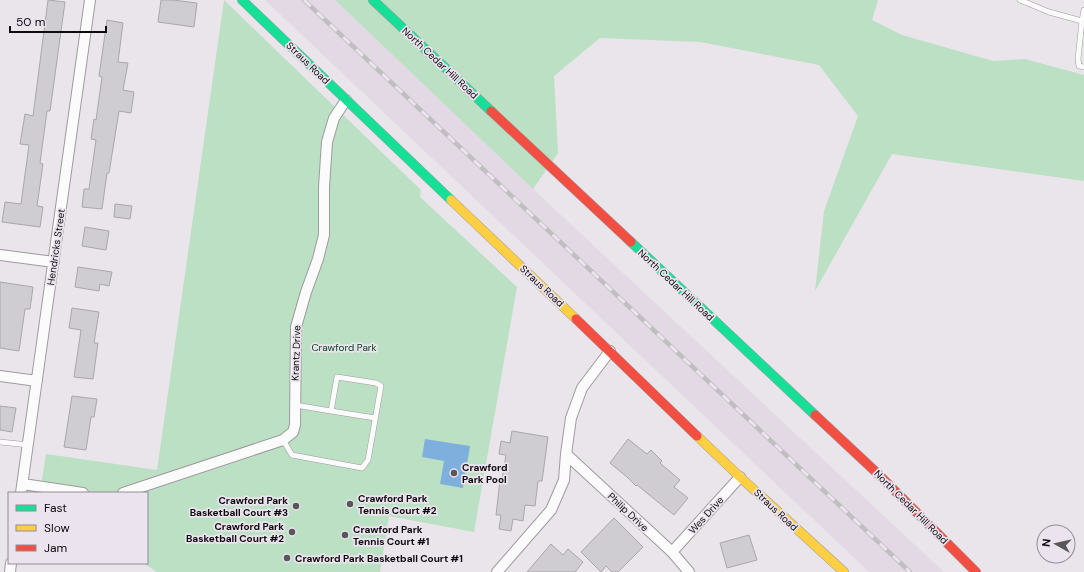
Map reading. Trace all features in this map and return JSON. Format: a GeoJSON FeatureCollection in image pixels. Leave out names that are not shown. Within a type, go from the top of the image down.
{"type":"FeatureCollection","features":[{"type":"Feature","properties":{"kind":"street","name":"Hendricks Street"},"geometry":{"type":"LineString","coordinates":[[22,489],[90,0]]}},
{"type":"Feature","properties":{"kind":"street","name":"Straus Road"},"geometry":{"type":"LineString","coordinates":[[242,0],[740,477],[844,572]]}},
{"type":"Feature","properties":{"kind":"street","name":"North Cedar Hill Road"},"geometry":{"type":"LineString","coordinates":[[373,0],[877,473],[976,572]]}},
{"type":"Feature","properties":{"kind":"street","name":"Krantz Drive"},"geometry":{"type":"LineString","coordinates":[[283,440],[293,432],[295,425],[296,327],[306,292],[318,259],[324,235],[324,187],[327,142],[334,118],[346,100]]}},
{"type":"Feature","properties":{"kind":"street"},"geometry":{"type":"LineString","coordinates":[[0,255],[54,262]]}},
{"type":"Feature","properties":{"kind":"street"},"geometry":{"type":"LineString","coordinates":[[497,572],[551,510],[564,480],[571,418],[582,388],[610,351]]}},
{"type":"Feature","properties":{"kind":"street"},"geometry":{"type":"LineString","coordinates":[[0,376],[37,381]]}},
{"type":"Feature","properties":{"kind":"street"},"geometry":{"type":"LineString","coordinates":[[126,492],[283,440]]}},
{"type":"Feature","properties":{"kind":"street","name":"Philip Drive"},"geometry":{"type":"LineString","coordinates":[[566,454],[672,552],[689,572]]}},
{"type":"Feature","properties":{"kind":"street","name":"Wes Drive"},"geometry":{"type":"LineString","coordinates":[[672,552],[740,477]]}},
{"type":"Feature","properties":{"kind":"street"},"geometry":{"type":"LineString","coordinates":[[22,489],[68,492]]}},
{"type":"Feature","properties":{"kind":"street"},"geometry":{"type":"LineString","coordinates":[[960,556],[987,572]]}},
{"type":"Feature","properties":{"kind":"lane"},"geometry":{"type":"LineString","coordinates":[[1020,0],[1049,12],[1082,21]]}},
{"type":"Feature","properties":{"kind":"lane"},"geometry":{"type":"LineString","coordinates":[[1084,10],[1078,59],[1079,66],[1084,67]]}},
{"type":"Feature","properties":{"kind":"lane"},"geometry":{"type":"LineString","coordinates":[[283,440],[292,455],[362,468],[368,460],[381,386],[376,383],[337,377],[331,411]]}},
{"type":"Feature","properties":{"kind":"lane"},"geometry":{"type":"LineString","coordinates":[[295,405],[375,418]]}},
{"type":"Feature","properties":{"kind":"lane"},"geometry":{"type":"LineString","coordinates":[[0,442],[29,445]]}},
{"type":"Feature","properties":{"kind":"shaded area"},"geometry":{"type":"Polygon","coordinates":[[[265,0],[335,0],[533,189],[944,572],[869,572],[265,0]]]}},
{"type":"Feature","properties":{"kind":"green space","name":"Crawford Park"},"geometry":{"type":"Polygon","coordinates":[[[224,0],[421,190],[420,197],[517,287],[474,532],[389,516],[380,572],[157,572],[145,564],[148,564],[148,492],[40,492],[46,454],[157,470],[224,0]]]}},
{"type":"Feature","properties":{"kind":"green space"},"geometry":{"type":"Polygon","coordinates":[[[335,0],[878,0],[872,20],[902,35],[993,61],[1025,59],[1084,75],[1084,181],[892,154],[815,291],[824,211],[858,116],[819,65],[700,42],[600,38],[554,76],[558,153],[533,189],[335,0]]]}},
{"type":"Feature","properties":{"kind":"water","name":"Crawford Park Pool"},"geometry":{"type":"Polygon","coordinates":[[[425,439],[470,446],[463,488],[440,484],[444,461],[422,457],[425,439]]]}},
{"type":"Feature","properties":{"kind":"building"},"geometry":{"type":"Polygon","coordinates":[[[48,0],[65,2],[50,111],[47,111],[40,163],[43,164],[37,206],[43,207],[40,227],[2,222],[5,202],[21,204],[29,145],[20,144],[25,114],[33,116],[48,0]]]}},
{"type":"Feature","properties":{"kind":"building"},"geometry":{"type":"Polygon","coordinates":[[[161,0],[197,3],[194,27],[158,22],[161,0]]]}},
{"type":"Feature","properties":{"kind":"building"},"geometry":{"type":"Polygon","coordinates":[[[107,20],[123,23],[118,62],[128,63],[123,90],[134,92],[131,113],[119,111],[109,173],[107,173],[102,209],[82,207],[84,189],[89,189],[96,140],[91,139],[94,119],[96,120],[102,77],[99,76],[107,20]]]}},
{"type":"Feature","properties":{"kind":"building"},"geometry":{"type":"Polygon","coordinates":[[[115,204],[132,206],[130,219],[114,217],[115,204]]]}},
{"type":"Feature","properties":{"kind":"building"},"geometry":{"type":"Polygon","coordinates":[[[85,227],[109,231],[106,250],[82,246],[85,227]]]}},
{"type":"Feature","properties":{"kind":"building"},"geometry":{"type":"Polygon","coordinates":[[[78,267],[112,272],[109,286],[100,284],[99,291],[75,287],[78,267]]]}},
{"type":"Feature","properties":{"kind":"building"},"geometry":{"type":"Polygon","coordinates":[[[0,282],[33,287],[30,309],[25,309],[19,351],[0,348],[0,282]]]}},
{"type":"Feature","properties":{"kind":"building"},"geometry":{"type":"Polygon","coordinates":[[[72,308],[99,312],[94,343],[98,343],[93,379],[74,377],[81,330],[69,328],[72,308]]]}},
{"type":"Feature","properties":{"kind":"building"},"geometry":{"type":"Polygon","coordinates":[[[72,396],[97,399],[94,417],[91,417],[86,450],[64,447],[72,396]]]}},
{"type":"Feature","properties":{"kind":"building"},"geometry":{"type":"Polygon","coordinates":[[[0,406],[16,408],[12,432],[0,430],[0,406]]]}},
{"type":"Feature","properties":{"kind":"building"},"geometry":{"type":"Polygon","coordinates":[[[512,431],[548,437],[542,481],[538,481],[535,506],[525,505],[523,521],[513,519],[511,531],[499,529],[501,515],[496,515],[500,480],[502,480],[506,455],[499,454],[501,441],[510,443],[512,431]]]}},
{"type":"Feature","properties":{"kind":"building"},"geometry":{"type":"Polygon","coordinates":[[[628,439],[647,454],[651,450],[662,461],[660,463],[680,480],[674,487],[688,498],[674,515],[637,485],[636,486],[610,463],[628,439]]]}},
{"type":"Feature","properties":{"kind":"building"},"geometry":{"type":"Polygon","coordinates":[[[614,518],[643,547],[618,572],[612,572],[606,566],[601,572],[581,552],[614,518]]]}},
{"type":"Feature","properties":{"kind":"building"},"geometry":{"type":"Polygon","coordinates":[[[749,535],[757,560],[727,568],[720,543],[749,535]]]}},
{"type":"Feature","properties":{"kind":"building"},"geometry":{"type":"Polygon","coordinates":[[[551,544],[563,555],[568,549],[583,562],[575,572],[527,572],[551,544]]]}},
{"type":"Feature","properties":{"kind":"railway"},"geometry":{"type":"LineString","coordinates":[[304,0],[910,572]]}},
{"type":"Feature","properties":{"kind":"traffic: fast"},"geometry":{"type":"LineString","coordinates":[[242,0],[451,200]]}},
{"type":"Feature","properties":{"kind":"traffic: fast"},"geometry":{"type":"LineString","coordinates":[[373,0],[491,111]]}},
{"type":"Feature","properties":{"kind":"traffic: fast"},"geometry":{"type":"LineString","coordinates":[[631,242],[815,415]]}},
{"type":"Feature","properties":{"kind":"traffic: slow"},"geometry":{"type":"LineString","coordinates":[[451,200],[576,319]]}},
{"type":"Feature","properties":{"kind":"traffic: slow"},"geometry":{"type":"LineString","coordinates":[[697,436],[844,572]]}},
{"type":"Feature","properties":{"kind":"traffic: jam"},"geometry":{"type":"LineString","coordinates":[[491,111],[631,242]]}},
{"type":"Feature","properties":{"kind":"traffic: jam"},"geometry":{"type":"LineString","coordinates":[[576,319],[697,436]]}},
{"type":"Feature","properties":{"kind":"traffic: jam"},"geometry":{"type":"LineString","coordinates":[[815,415],[877,473],[976,572]]}},
{"type":"Feature","properties":{"kind":"place","name":"Crawford Park Pool"},"geometry":{"type":"Point","coordinates":[454,473]}},
{"type":"Feature","properties":{"kind":"place","name":"Crawford Park Tennis Court #2"},"geometry":{"type":"Point","coordinates":[350,504]}},
{"type":"Feature","properties":{"kind":"place","name":"Crawford Park Basketball Court #3"},"geometry":{"type":"Point","coordinates":[296,506]}},
{"type":"Feature","properties":{"kind":"place","name":"Crawford Park Basketball Court #2"},"geometry":{"type":"Point","coordinates":[292,532]}},
{"type":"Feature","properties":{"kind":"place","name":"Crawford Park Tennis Court #1"},"geometry":{"type":"Point","coordinates":[345,535]}},
{"type":"Feature","properties":{"kind":"place","name":"Crawford Park Basketball Court #1"},"geometry":{"type":"Point","coordinates":[287,558]}}]}
